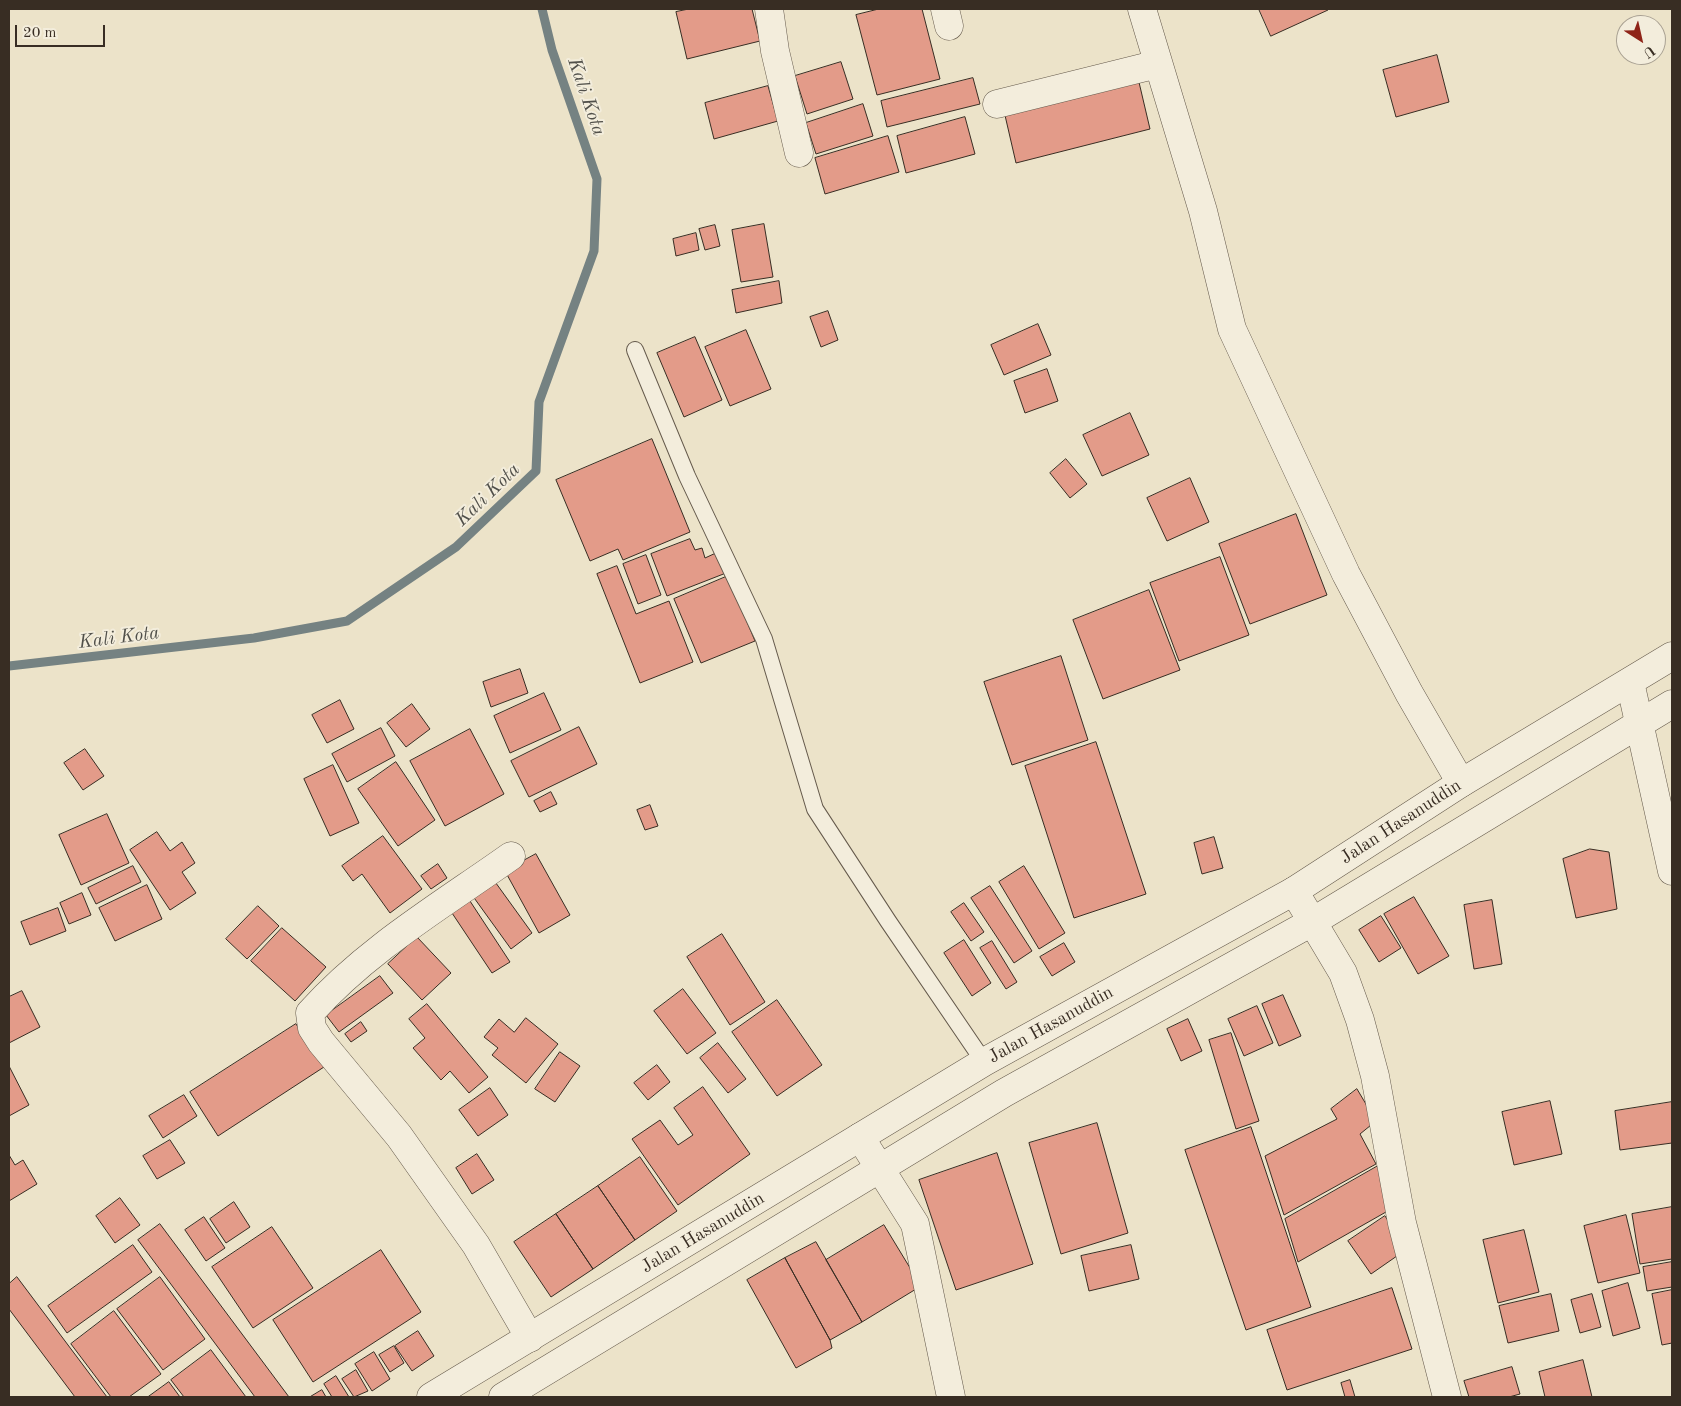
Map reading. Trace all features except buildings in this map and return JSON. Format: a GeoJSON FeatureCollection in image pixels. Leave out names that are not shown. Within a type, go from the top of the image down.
{"type":"FeatureCollection","features":[{"type":"Feature","properties":{"kind":"street"},"geometry":{"type":"LineString","coordinates":[[770,9],[776,51],[799,153]]}},
{"type":"Feature","properties":{"kind":"street"},"geometry":{"type":"LineString","coordinates":[[1142,9],[1203,211],[1232,330],[1346,574],[1409,693],[1461,783]]}},
{"type":"Feature","properties":{"kind":"street"},"geometry":{"type":"LineString","coordinates":[[997,104],[1158,64]]}},
{"type":"Feature","properties":{"kind":"street","name":"Jalan Hasanuddin"},"geometry":{"type":"LineString","coordinates":[[431,1397],[984,1062],[1294,891],[1461,783],[1672,656]]}},
{"type":"Feature","properties":{"kind":"street"},"geometry":{"type":"LineString","coordinates":[[1630,682],[1672,872]]}},
{"type":"Feature","properties":{"kind":"street","name":"Jalan Hasanuddin"},"geometry":{"type":"LineString","coordinates":[[503,1397],[1004,1092],[1312,922],[1672,704]]}},
{"type":"Feature","properties":{"kind":"street"},"geometry":{"type":"LineString","coordinates":[[511,856],[375,953],[328,992],[310,1013],[312,1028],[321,1042],[399,1136],[476,1245],[530,1338]]}},
{"type":"Feature","properties":{"kind":"street"},"geometry":{"type":"LineString","coordinates":[[1294,891],[1343,973],[1360,1020],[1375,1076],[1402,1222],[1446,1397]]}},
{"type":"Feature","properties":{"kind":"street"},"geometry":{"type":"LineString","coordinates":[[860,1137],[915,1224],[951,1397]]}},
{"type":"Feature","properties":{"kind":"lane"},"geometry":{"type":"LineString","coordinates":[[635,350],[687,476],[764,639],[815,809],[888,921],[984,1062]]}},
{"type":"Feature","properties":{"kind":"waterway","name":"Kali Kota"},"geometry":{"type":"LineString","coordinates":[[9,666],[254,638],[347,621],[456,547],[536,471],[539,402],[594,251],[597,179],[552,50],[542,9]]}}]}
